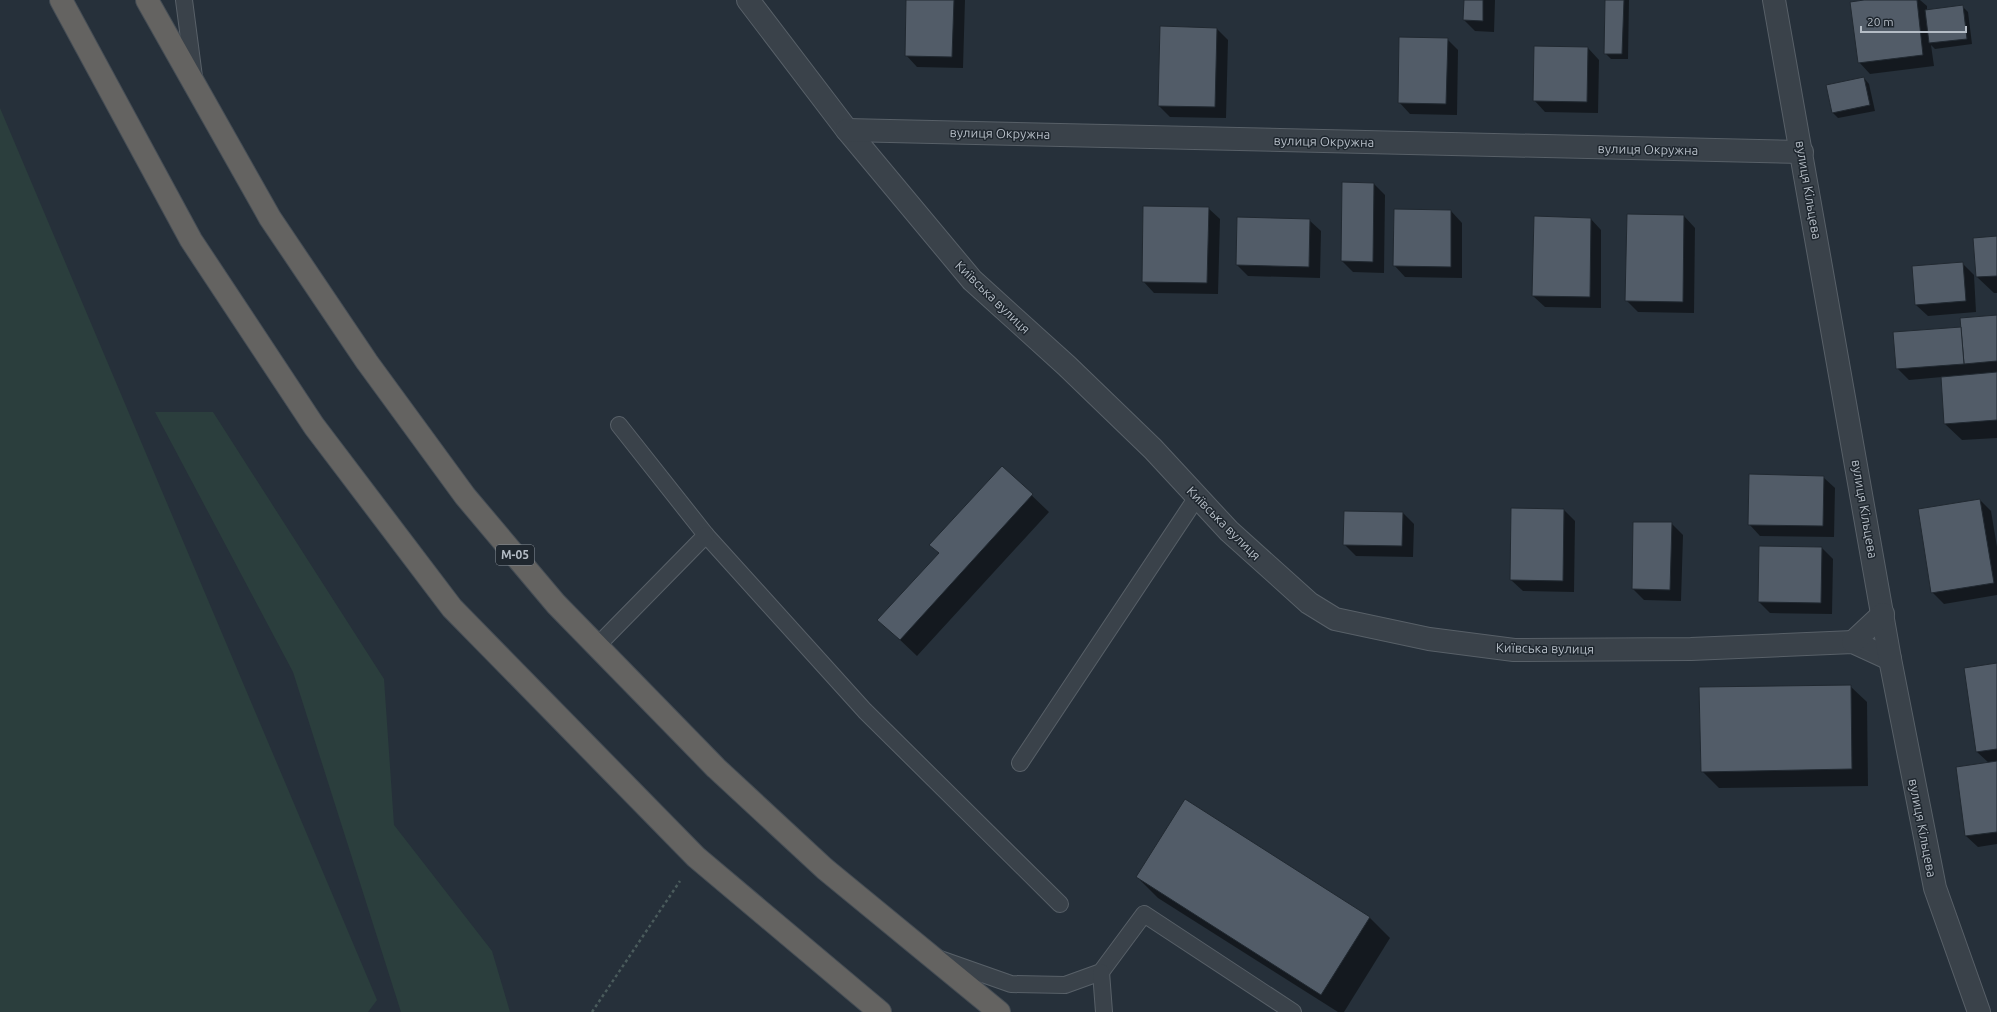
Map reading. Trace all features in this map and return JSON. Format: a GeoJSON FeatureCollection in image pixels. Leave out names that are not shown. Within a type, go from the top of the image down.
{"type":"FeatureCollection","features":[{"type":"Feature","properties":{"kind":"highway"},"geometry":{"type":"LineString","coordinates":[[61,0],[191,240],[314,426],[452,608],[696,857],[880,1012]]}},
{"type":"Feature","properties":{"kind":"highway","name":"М-05"},"geometry":{"type":"LineString","coordinates":[[147,0],[270,218],[367,362],[465,496],[556,604],[716,768],[825,869],[999,1012]]}},
{"type":"Feature","properties":{"kind":"street","name":"Київська вулиця"},"geometry":{"type":"LineString","coordinates":[[748,0],[847,130],[972,280],[1067,366],[1153,449],[1229,531],[1309,603],[1335,619],[1429,639],[1514,650],[1691,649],[1853,642],[1890,660]]}},
{"type":"Feature","properties":{"kind":"street","name":"вулиця Кільцева"},"geometry":{"type":"LineString","coordinates":[[1774,0],[1802,152],[1890,660],[1935,888],[1978,1012]]}},
{"type":"Feature","properties":{"kind":"street","name":"вулиця Окружна"},"geometry":{"type":"LineString","coordinates":[[847,130],[1802,152]]}},
{"type":"Feature","properties":{"kind":"street"},"geometry":{"type":"LineString","coordinates":[[1853,642],[1883,614]]}},
{"type":"Feature","properties":{"kind":"lane"},"geometry":{"type":"LineString","coordinates":[[184,0],[196,87]]}},
{"type":"Feature","properties":{"kind":"lane"},"geometry":{"type":"LineString","coordinates":[[619,425],[706,535],[865,711],[1060,904]]}},
{"type":"Feature","properties":{"kind":"lane"},"geometry":{"type":"LineString","coordinates":[[1020,763],[1197,497]]}},
{"type":"Feature","properties":{"kind":"lane"},"geometry":{"type":"LineString","coordinates":[[598,646],[706,535]]}},
{"type":"Feature","properties":{"kind":"lane"},"geometry":{"type":"LineString","coordinates":[[930,955],[1011,984],[1065,985],[1102,972],[1144,914],[1293,1012]]}},
{"type":"Feature","properties":{"kind":"lane"},"geometry":{"type":"LineString","coordinates":[[1102,972],[1104,1012]]}},
{"type":"Feature","properties":{"kind":"path"},"geometry":{"type":"LineString","coordinates":[[592,1012],[696,857]]}},
{"type":"Feature","properties":{"kind":"green space"},"geometry":{"type":"Polygon","coordinates":[[[0,108],[377,1000],[368,1012],[0,1012],[0,108]]]}},
{"type":"Feature","properties":{"kind":"green space"},"geometry":{"type":"Polygon","coordinates":[[[155,412],[213,412],[384,679],[394,825],[492,951],[510,1012],[401,1012],[293,672],[155,412]]]}},
{"type":"Feature","properties":{"kind":"building"},"geometry":{"type":"Polygon","coordinates":[[[906,0],[954,0],[952,57],[905,56],[906,0]]]}},
{"type":"Feature","properties":{"kind":"building"},"geometry":{"type":"Polygon","coordinates":[[[1464,0],[1483,0],[1483,21],[1463,20],[1464,0]]]}},
{"type":"Feature","properties":{"kind":"building"},"geometry":{"type":"Polygon","coordinates":[[[1605,0],[1624,0],[1622,54],[1604,54],[1605,0]]]}},
{"type":"Feature","properties":{"kind":"building"},"geometry":{"type":"Polygon","coordinates":[[[1864,0],[1917,0],[1923,55],[1858,63],[1850,2],[1864,0]]]}},
{"type":"Feature","properties":{"kind":"building"},"geometry":{"type":"Polygon","coordinates":[[[1963,5],[1967,39],[1929,43],[1925,10],[1963,5]]]}},
{"type":"Feature","properties":{"kind":"building"},"geometry":{"type":"Polygon","coordinates":[[[1160,26],[1217,28],[1215,107],[1158,106],[1160,26]]]}},
{"type":"Feature","properties":{"kind":"building"},"geometry":{"type":"Polygon","coordinates":[[[1399,37],[1448,38],[1446,104],[1398,103],[1399,37]]]}},
{"type":"Feature","properties":{"kind":"building"},"geometry":{"type":"Polygon","coordinates":[[[1534,46],[1588,47],[1587,102],[1533,101],[1534,46]]]}},
{"type":"Feature","properties":{"kind":"building"},"geometry":{"type":"Polygon","coordinates":[[[1864,77],[1870,105],[1832,113],[1826,85],[1864,77]]]}},
{"type":"Feature","properties":{"kind":"building"},"geometry":{"type":"Polygon","coordinates":[[[1342,182],[1374,183],[1373,262],[1341,261],[1342,182]]]}},
{"type":"Feature","properties":{"kind":"building"},"geometry":{"type":"Polygon","coordinates":[[[1143,206],[1209,207],[1207,283],[1142,282],[1143,206]]]}},
{"type":"Feature","properties":{"kind":"building"},"geometry":{"type":"Polygon","coordinates":[[[1394,209],[1451,210],[1451,267],[1393,266],[1394,209]]]}},
{"type":"Feature","properties":{"kind":"building"},"geometry":{"type":"Polygon","coordinates":[[[1627,214],[1684,215],[1683,302],[1625,301],[1627,214]]]}},
{"type":"Feature","properties":{"kind":"building"},"geometry":{"type":"Polygon","coordinates":[[[1534,216],[1591,218],[1590,297],[1532,296],[1534,216]]]}},
{"type":"Feature","properties":{"kind":"building"},"geometry":{"type":"Polygon","coordinates":[[[1237,217],[1310,219],[1309,267],[1236,265],[1237,217]]]}},
{"type":"Feature","properties":{"kind":"building"},"geometry":{"type":"Polygon","coordinates":[[[1997,236],[1997,276],[1976,277],[1973,238],[1997,236]]]}},
{"type":"Feature","properties":{"kind":"building"},"geometry":{"type":"Polygon","coordinates":[[[1963,262],[1966,301],[1915,305],[1912,266],[1963,262]]]}},
{"type":"Feature","properties":{"kind":"building"},"geometry":{"type":"Polygon","coordinates":[[[1997,315],[1997,361],[1964,364],[1960,318],[1997,315]]]}},
{"type":"Feature","properties":{"kind":"building"},"geometry":{"type":"Polygon","coordinates":[[[1961,327],[1964,364],[1896,369],[1893,332],[1961,327]]]}},
{"type":"Feature","properties":{"kind":"building"},"geometry":{"type":"Polygon","coordinates":[[[1997,372],[1997,420],[1944,424],[1941,377],[1997,372]]]}},
{"type":"Feature","properties":{"kind":"building"},"geometry":{"type":"Polygon","coordinates":[[[1002,466],[1033,494],[900,640],[877,620],[939,553],[929,545],[1002,466]]]}},
{"type":"Feature","properties":{"kind":"building"},"geometry":{"type":"Polygon","coordinates":[[[1749,474],[1824,476],[1823,526],[1748,525],[1749,474]]]}},
{"type":"Feature","properties":{"kind":"building"},"geometry":{"type":"Polygon","coordinates":[[[1980,499],[1994,583],[1931,593],[1918,509],[1980,499]]]}},
{"type":"Feature","properties":{"kind":"building"},"geometry":{"type":"Polygon","coordinates":[[[1511,508],[1564,509],[1563,581],[1510,580],[1511,508]]]}},
{"type":"Feature","properties":{"kind":"building"},"geometry":{"type":"Polygon","coordinates":[[[1344,511],[1403,512],[1402,546],[1343,545],[1344,511]]]}},
{"type":"Feature","properties":{"kind":"building"},"geometry":{"type":"Polygon","coordinates":[[[1633,522],[1672,522],[1670,590],[1632,589],[1633,522]]]}},
{"type":"Feature","properties":{"kind":"building"},"geometry":{"type":"Polygon","coordinates":[[[1759,546],[1822,547],[1821,603],[1758,602],[1759,546]]]}},
{"type":"Feature","properties":{"kind":"building"},"geometry":{"type":"Polygon","coordinates":[[[1997,663],[1997,749],[1976,752],[1964,668],[1997,663]]]}},
{"type":"Feature","properties":{"kind":"building"},"geometry":{"type":"Polygon","coordinates":[[[1851,685],[1852,769],[1701,772],[1699,687],[1851,685]]]}},
{"type":"Feature","properties":{"kind":"building"},"geometry":{"type":"Polygon","coordinates":[[[1997,761],[1997,832],[1965,836],[1956,767],[1997,761]]]}},
{"type":"Feature","properties":{"kind":"building"},"geometry":{"type":"Polygon","coordinates":[[[1185,799],[1370,917],[1321,995],[1136,877],[1185,799]]]}}]}
